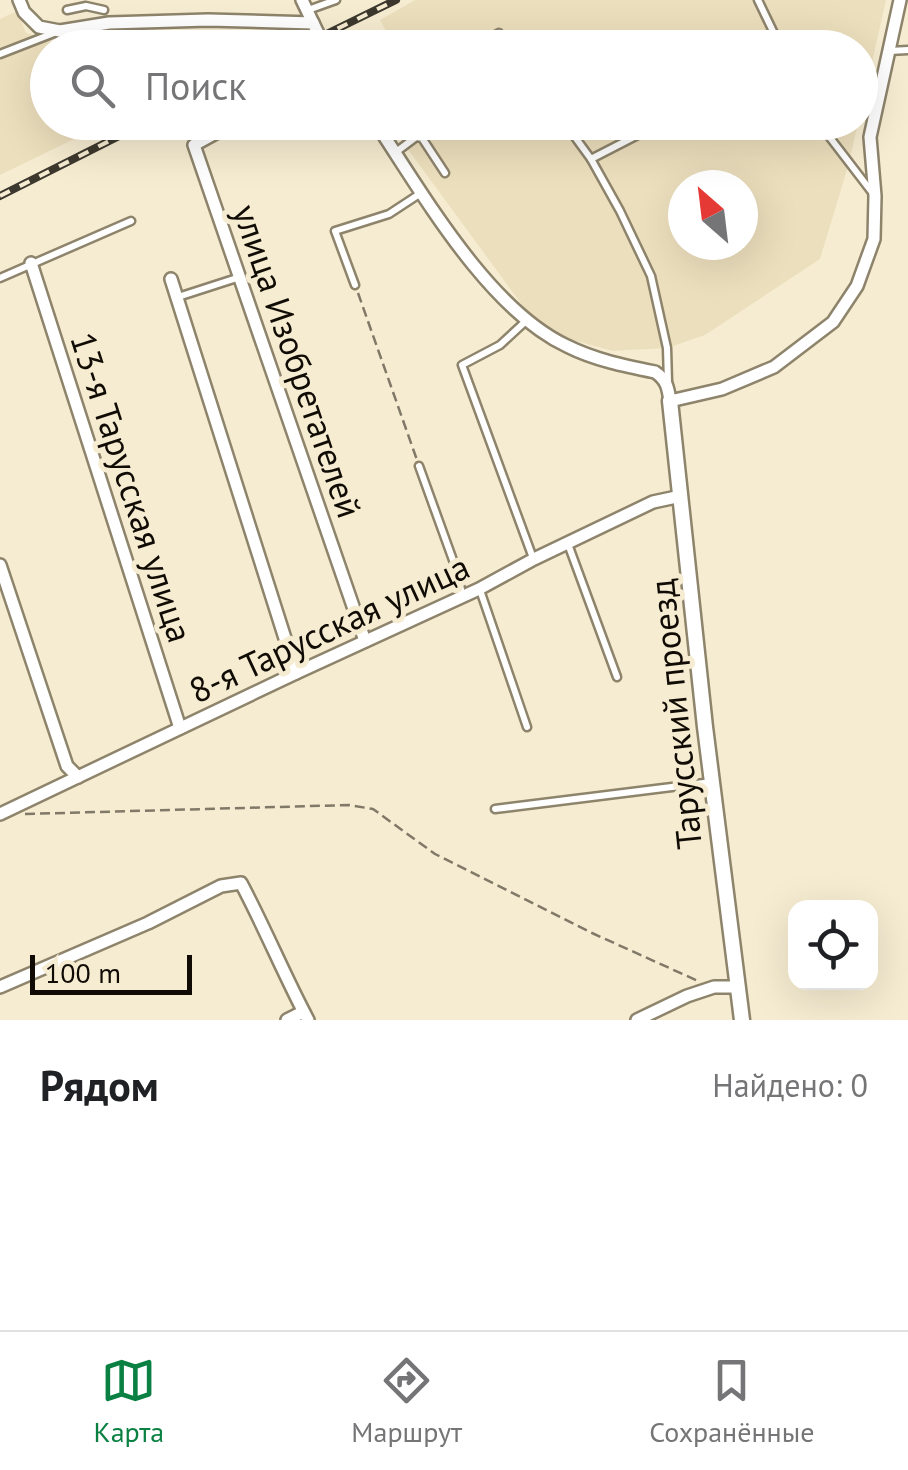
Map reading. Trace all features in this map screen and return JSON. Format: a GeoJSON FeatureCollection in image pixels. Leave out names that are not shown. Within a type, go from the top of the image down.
{"type":"FeatureCollection","features":[{"type":"Feature","properties":{"kind":"street"},"geometry":{"type":"LineString","coordinates":[[878,98],[900,0]]}},
{"type":"Feature","properties":{"kind":"street"},"geometry":{"type":"LineString","coordinates":[[305,5],[316,30]]}},
{"type":"Feature","properties":{"kind":"street"},"geometry":{"type":"LineString","coordinates":[[22,6],[38,27],[60,30],[109,23],[208,20],[312,23]]}},
{"type":"Feature","properties":{"kind":"street","name":"улица Изобретателей"},"geometry":{"type":"LineString","coordinates":[[202,140],[194,144],[365,641]]}},
{"type":"Feature","properties":{"kind":"street"},"geometry":{"type":"LineString","coordinates":[[387,140],[463,252],[511,306],[564,345],[599,360],[655,372],[663,377],[669,393],[722,389],[774,367],[833,322],[856,286],[874,239],[876,196],[870,140]]}},
{"type":"Feature","properties":{"kind":"street","name":"13-я Тарусская улица"},"geometry":{"type":"LineString","coordinates":[[31,264],[180,728]]}},
{"type":"Feature","properties":{"kind":"street"},"geometry":{"type":"LineString","coordinates":[[171,280],[296,673]]}},
{"type":"Feature","properties":{"kind":"street","name":"Тарусский проезд"},"geometry":{"type":"LineString","coordinates":[[669,393],[742,1020]]}},
{"type":"Feature","properties":{"kind":"street","name":"8-я Тарусская улица"},"geometry":{"type":"LineString","coordinates":[[3,812],[479,589],[653,502],[681,496]]}},
{"type":"Feature","properties":{"kind":"street"},"geometry":{"type":"LineString","coordinates":[[0,566],[67,766],[78,776]]}},
{"type":"Feature","properties":{"kind":"street"},"geometry":{"type":"LineString","coordinates":[[0,988],[148,923],[221,886],[241,883],[306,1016],[288,1020]]}},
{"type":"Feature","properties":{"kind":"street"},"geometry":{"type":"LineString","coordinates":[[637,1020],[714,987],[738,987]]}},
{"type":"Feature","properties":{"kind":"lane"},"geometry":{"type":"LineString","coordinates":[[100,0],[109,23]]}},
{"type":"Feature","properties":{"kind":"lane"},"geometry":{"type":"LineString","coordinates":[[305,5],[336,0]]}},
{"type":"Feature","properties":{"kind":"lane"},"geometry":{"type":"LineString","coordinates":[[758,0],[772,30]]}},
{"type":"Feature","properties":{"kind":"lane"},"geometry":{"type":"LineString","coordinates":[[67,10],[86,6],[104,10]]}},
{"type":"Feature","properties":{"kind":"lane"},"geometry":{"type":"LineString","coordinates":[[0,54],[30,42]]}},
{"type":"Feature","properties":{"kind":"lane"},"geometry":{"type":"LineString","coordinates":[[888,51],[908,50]]}},
{"type":"Feature","properties":{"kind":"lane"},"geometry":{"type":"LineString","coordinates":[[396,153],[412,140]]}},
{"type":"Feature","properties":{"kind":"lane"},"geometry":{"type":"LineString","coordinates":[[423,140],[445,173]]}},
{"type":"Feature","properties":{"kind":"lane"},"geometry":{"type":"LineString","coordinates":[[577,140],[620,211],[651,276],[667,348],[669,393]]}},
{"type":"Feature","properties":{"kind":"lane"},"geometry":{"type":"LineString","coordinates":[[591,160],[629,140]]}},
{"type":"Feature","properties":{"kind":"lane"},"geometry":{"type":"LineString","coordinates":[[832,140],[876,196]]}},
{"type":"Feature","properties":{"kind":"lane"},"geometry":{"type":"LineString","coordinates":[[354,285],[335,231],[388,214],[421,193]]}},
{"type":"Feature","properties":{"kind":"lane"},"geometry":{"type":"LineString","coordinates":[[0,278],[131,221]]}},
{"type":"Feature","properties":{"kind":"lane"},"geometry":{"type":"LineString","coordinates":[[177,297],[240,278]]}},
{"type":"Feature","properties":{"kind":"lane"},"geometry":{"type":"LineString","coordinates":[[528,320],[500,345],[462,365],[534,559]]}},
{"type":"Feature","properties":{"kind":"lane"},"geometry":{"type":"LineString","coordinates":[[419,466],[458,574],[462,596]]}},
{"type":"Feature","properties":{"kind":"lane"},"geometry":{"type":"LineString","coordinates":[[567,543],[617,678]]}},
{"type":"Feature","properties":{"kind":"lane"},"geometry":{"type":"LineString","coordinates":[[479,589],[527,728]]}},
{"type":"Feature","properties":{"kind":"lane"},"geometry":{"type":"LineString","coordinates":[[495,809],[712,782]]}},
{"type":"Feature","properties":{"kind":"path"},"geometry":{"type":"LineString","coordinates":[[354,285],[419,466]]}},
{"type":"Feature","properties":{"kind":"path"},"geometry":{"type":"LineString","coordinates":[[3,812],[329,806],[373,809],[435,854],[592,933],[714,987]]}},
{"type":"Feature","properties":{"kind":"shaded area"},"geometry":{"type":"Polygon","coordinates":[[[415,0],[886,0],[878,36],[878,30],[386,30],[380,20],[415,0]]]}},
{"type":"Feature","properties":{"kind":"shaded area"},"geometry":{"type":"Polygon","coordinates":[[[17,11],[30,34],[30,140],[72,140],[0,175],[0,19],[17,11]]]}},
{"type":"Feature","properties":{"kind":"shaded area"},"geometry":{"type":"Polygon","coordinates":[[[401,140],[854,140],[820,259],[705,335],[667,348],[613,351],[569,339],[528,313],[401,140]]]}},
{"type":"Feature","properties":{"kind":"railway"},"geometry":{"type":"LineString","coordinates":[[335,30],[396,0]]}},
{"type":"Feature","properties":{"kind":"railway"},"geometry":{"type":"LineString","coordinates":[[0,196],[111,140]]}}]}
